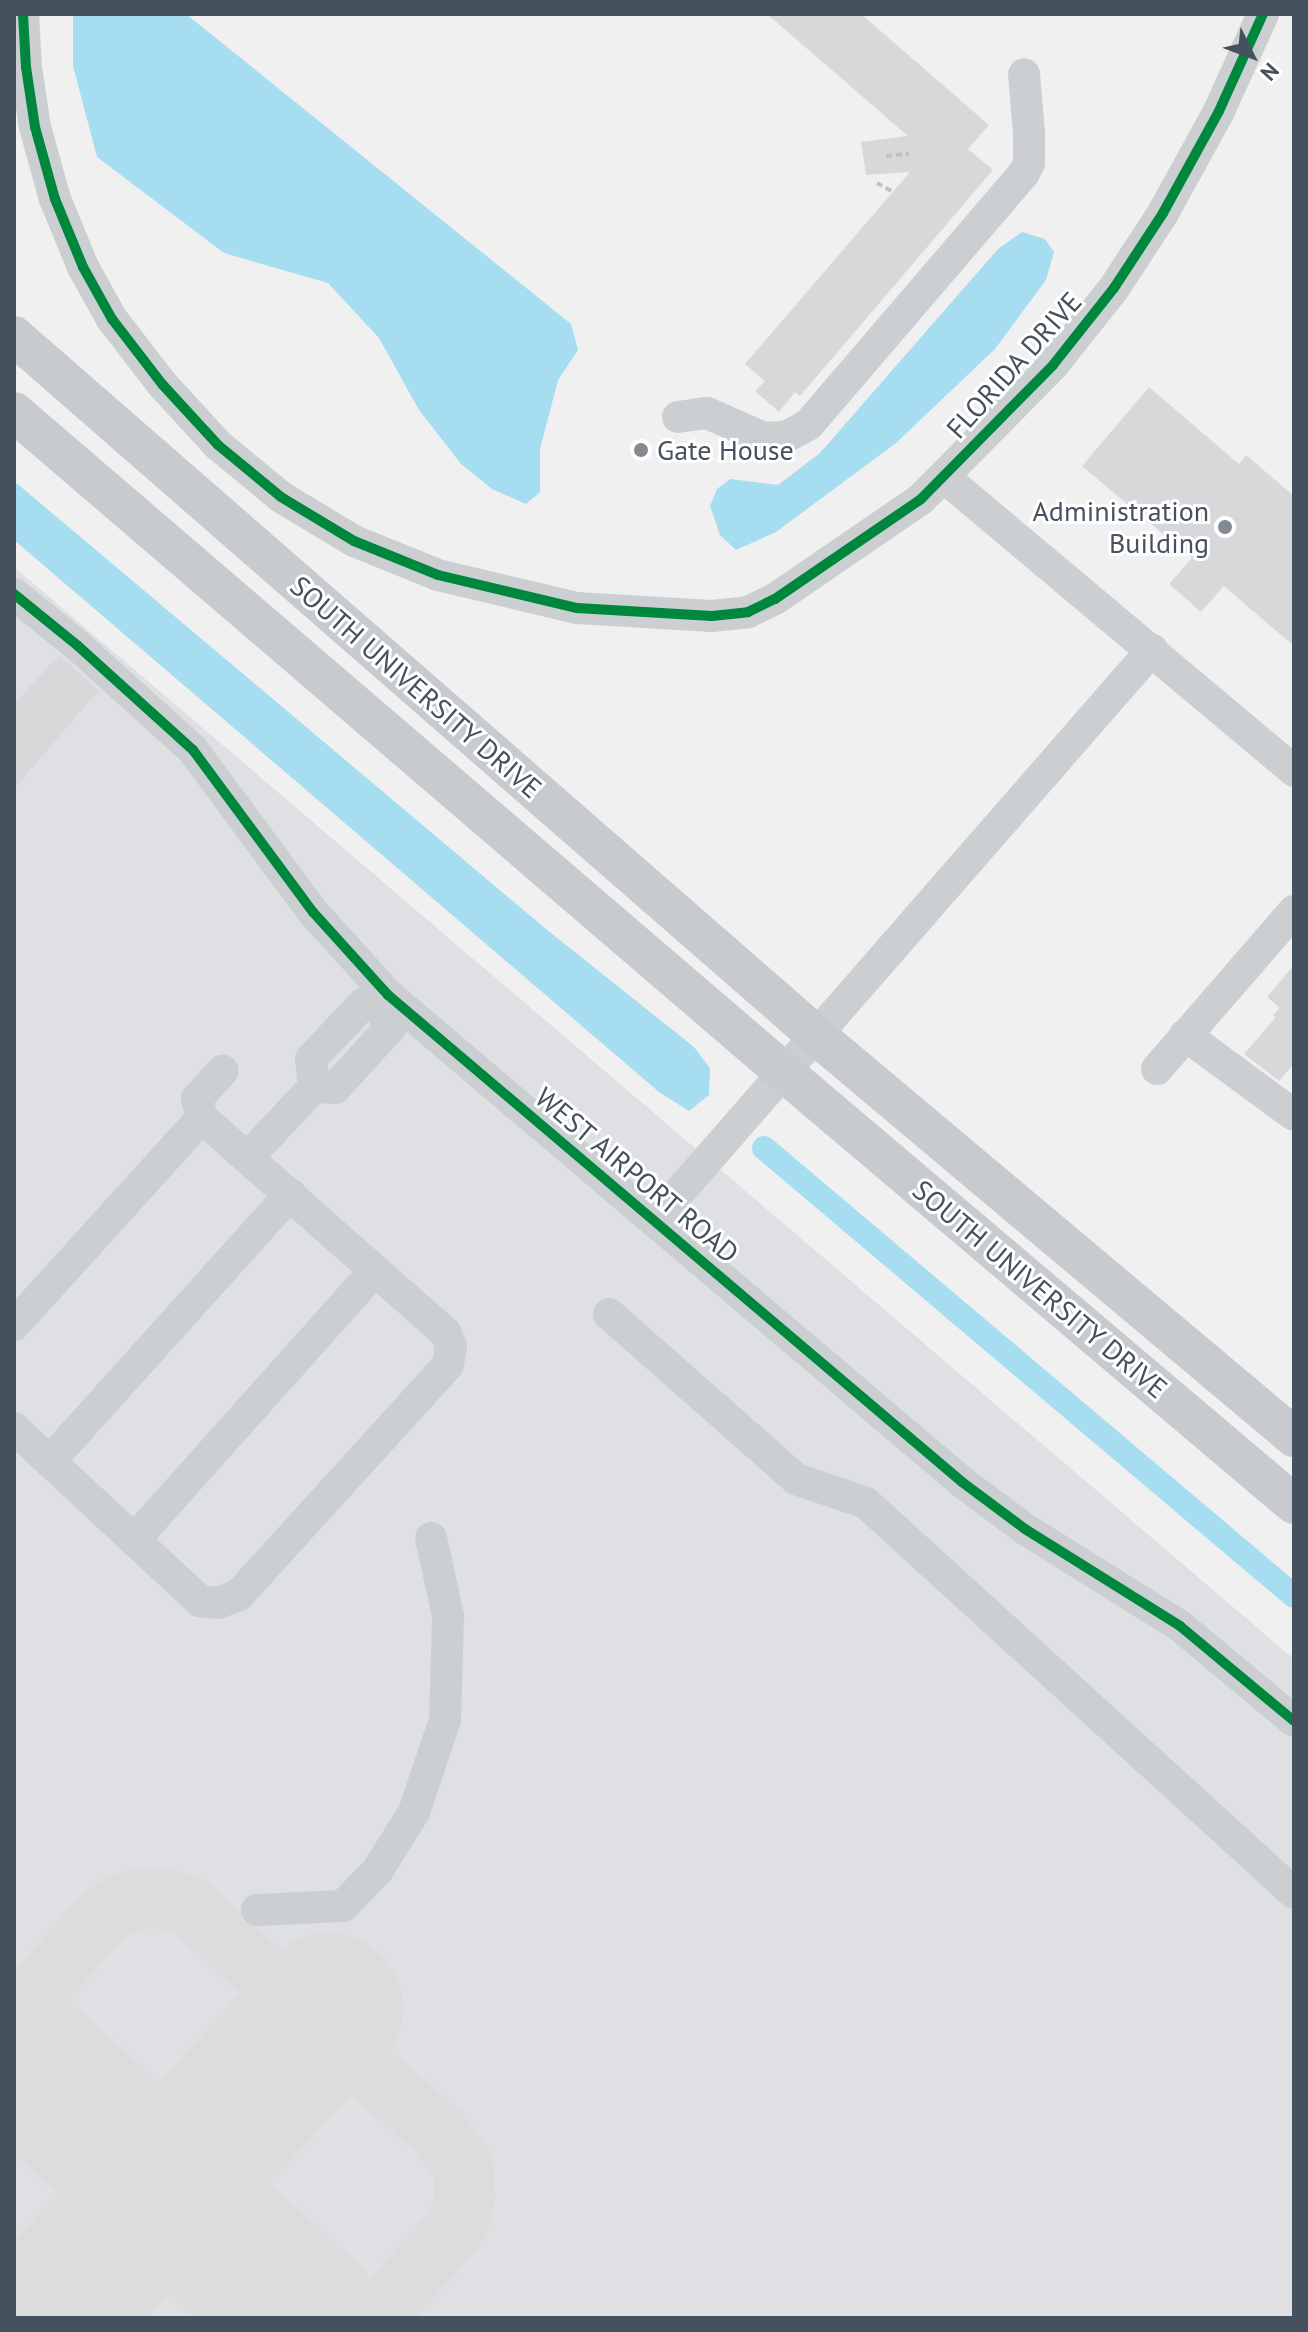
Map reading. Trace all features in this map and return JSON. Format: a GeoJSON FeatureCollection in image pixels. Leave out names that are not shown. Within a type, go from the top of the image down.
{"type":"FeatureCollection","features":[{"type":"Feature","properties":{"kind":"main road","name":"SOUTH UNIVERSITY DRIVE"},"geometry":{"type":"LineString","coordinates":[[14,336],[818,1037],[1294,1437]]}},
{"type":"Feature","properties":{"kind":"main road","name":"SOUTH UNIVERSITY DRIVE"},"geometry":{"type":"LineString","coordinates":[[14,412],[786,1074],[1294,1504]]}},
{"type":"Feature","properties":{"kind":"street","name":"FLORIDA DRIVE"},"geometry":{"type":"LineString","coordinates":[[23,14],[26,67],[35,127],[55,199],[83,267],[112,319],[162,384],[218,445],[281,497],[354,541],[438,575],[577,608],[712,616],[748,612],[775,599],[829,564],[945,478],[1053,365],[1114,288],[1184,178],[1263,14]]}},
{"type":"Feature","properties":{"kind":"street"},"geometry":{"type":"LineString","coordinates":[[678,417],[707,413],[764,438],[786,437],[809,424],[1024,173],[1029,163],[1024,74]]}},
{"type":"Feature","properties":{"kind":"street"},"geometry":{"type":"LineString","coordinates":[[945,478],[1294,771]]}},
{"type":"Feature","properties":{"kind":"street","name":"WEST AIRPORT ROAD"},"geometry":{"type":"LineString","coordinates":[[14,594],[78,646],[193,750],[313,912],[384,1001],[654,1221],[962,1482],[1025,1529],[1180,1626],[1294,1721]]}},
{"type":"Feature","properties":{"kind":"street"},"geometry":{"type":"LineString","coordinates":[[786,1074],[1152,650]]}},
{"type":"Feature","properties":{"kind":"street"},"geometry":{"type":"LineString","coordinates":[[1157,1069],[1294,911]]}},
{"type":"Feature","properties":{"kind":"street"},"geometry":{"type":"LineString","coordinates":[[248,1157],[314,1087],[311,1059],[363,1004],[384,1001]]}},
{"type":"Feature","properties":{"kind":"street"},"geometry":{"type":"LineString","coordinates":[[1185,1035],[1294,1115]]}},
{"type":"Feature","properties":{"kind":"street"},"geometry":{"type":"LineString","coordinates":[[14,1428],[200,1601],[218,1603],[239,1595],[448,1365],[451,1346],[445,1332],[202,1118],[197,1099],[222,1071]]}},
{"type":"Feature","properties":{"kind":"street","name":"WEST AIRPORT ROAD"},"geometry":{"type":"LineString","coordinates":[[654,1221],[786,1074]]}},
{"type":"Feature","properties":{"kind":"street"},"geometry":{"type":"LineString","coordinates":[[14,1325],[202,1118]]}},
{"type":"Feature","properties":{"kind":"street"},"geometry":{"type":"LineString","coordinates":[[50,1461],[290,1194]]}},
{"type":"Feature","properties":{"kind":"street"},"geometry":{"type":"LineString","coordinates":[[134,1540],[375,1270]]}},
{"type":"Feature","properties":{"kind":"street"},"geometry":{"type":"LineString","coordinates":[[609,1314],[796,1479],[866,1503],[1294,1893]]}},
{"type":"Feature","properties":{"kind":"street"},"geometry":{"type":"LineString","coordinates":[[257,1910],[343,1906],[377,1871],[414,1812],[445,1720],[448,1616],[431,1538]]}},
{"type":"Feature","properties":{"kind":"path"},"geometry":{"type":"LineString","coordinates":[[886,156],[909,154]]}},
{"type":"Feature","properties":{"kind":"path"},"geometry":{"type":"LineString","coordinates":[[877,183],[893,192]]}},
{"type":"Feature","properties":{"kind":"shaded area"},"geometry":{"type":"Polygon","coordinates":[[[14,567],[1294,1659],[1294,2318],[14,2318],[14,567]]]}},
{"type":"Feature","properties":{"kind":"water"},"geometry":{"type":"Polygon","coordinates":[[[73,14],[186,14],[571,324],[578,350],[558,380],[540,449],[540,492],[526,504],[492,489],[461,464],[419,410],[379,338],[328,283],[224,253],[97,157],[73,66],[73,14]]]}},
{"type":"Feature","properties":{"kind":"water"},"geometry":{"type":"Polygon","coordinates":[[[1022,232],[1045,239],[1054,252],[1046,280],[995,349],[896,443],[776,532],[736,550],[720,535],[710,506],[717,489],[730,479],[778,485],[820,453],[998,249],[1022,232]]]}},
{"type":"Feature","properties":{"kind":"water"},"geometry":{"type":"Polygon","coordinates":[[[14,481],[546,929],[694,1047],[710,1068],[709,1095],[689,1111],[659,1092],[14,540],[14,481]]]}},
{"type":"Feature","properties":{"kind":"building"},"geometry":{"type":"Polygon","coordinates":[[[767,14],[861,14],[989,125],[968,149],[993,170],[800,396],[795,392],[779,412],[755,391],[765,381],[745,364],[910,172],[866,175],[861,142],[908,136],[767,14]]]}},
{"type":"Feature","properties":{"kind":"building","name":"Administration Building"},"geometry":{"type":"Polygon","coordinates":[[[1149,387],[1239,464],[1246,455],[1294,496],[1294,646],[1224,586],[1201,612],[1169,584],[1192,558],[1082,466],[1149,387]]]}},
{"type":"Feature","properties":{"kind":"building"},"geometry":{"type":"Polygon","coordinates":[[[59,655],[99,690],[14,789],[14,704],[59,655]]]}},
{"type":"Feature","properties":{"kind":"building"},"geometry":{"type":"Polygon","coordinates":[[[1294,965],[1294,1064],[1279,1081],[1244,1054],[1276,1017],[1273,1015],[1280,1008],[1267,997],[1294,965]]]}},
{"type":"Feature","properties":{"kind":"waterway"},"geometry":{"type":"LineString","coordinates":[[764,1148],[1294,1596]]}},
{"type":"Feature","properties":{"kind":"taxiway"},"geometry":{"type":"LineString","coordinates":[[43,2078],[28,2040],[28,2019],[37,1991],[102,1917],[120,1905],[144,1898],[168,1899],[190,1907],[270,1980],[281,1999],[286,2024],[282,2048],[273,2068]]}},
{"type":"Feature","properties":{"kind":"taxiway"},"geometry":{"type":"LineString","coordinates":[[273,2068],[293,2057],[315,2052],[356,2060],[440,2133],[463,2166],[465,2198],[456,2227],[396,2295],[381,2318]]}},
{"type":"Feature","properties":{"kind":"taxiway"},"geometry":{"type":"LineString","coordinates":[[296,2309],[319,2318]]}},
{"type":"Feature","properties":{"kind":"runway"},"geometry":{"type":"LineString","coordinates":[[46,2318],[328,2008]]}},
{"type":"Feature","properties":{"kind":"runway"},"geometry":{"type":"LineString","coordinates":[[14,2052],[306,2318]]}},
{"type":"Feature","properties":{"kind":"cycle path"},"geometry":{"type":"LineString","coordinates":[[23,14],[26,67],[35,127],[55,199],[83,267],[112,319],[162,384],[218,445],[281,497],[354,541],[438,575],[577,608],[712,616],[748,612],[775,599],[921,499],[1053,365],[1114,288],[1163,213],[1219,111],[1263,14]]}},
{"type":"Feature","properties":{"kind":"cycle path"},"geometry":{"type":"LineString","coordinates":[[14,594],[78,646],[193,750],[313,912],[388,995],[962,1482],[1025,1529],[1180,1626],[1294,1721]]}},
{"type":"Feature","properties":{"kind":"place","name":"Gate House"},"geometry":{"type":"Point","coordinates":[641,450]}},
{"type":"Feature","properties":{"kind":"place","name":"Administration Building"},"geometry":{"type":"Point","coordinates":[1225,527]}}]}
